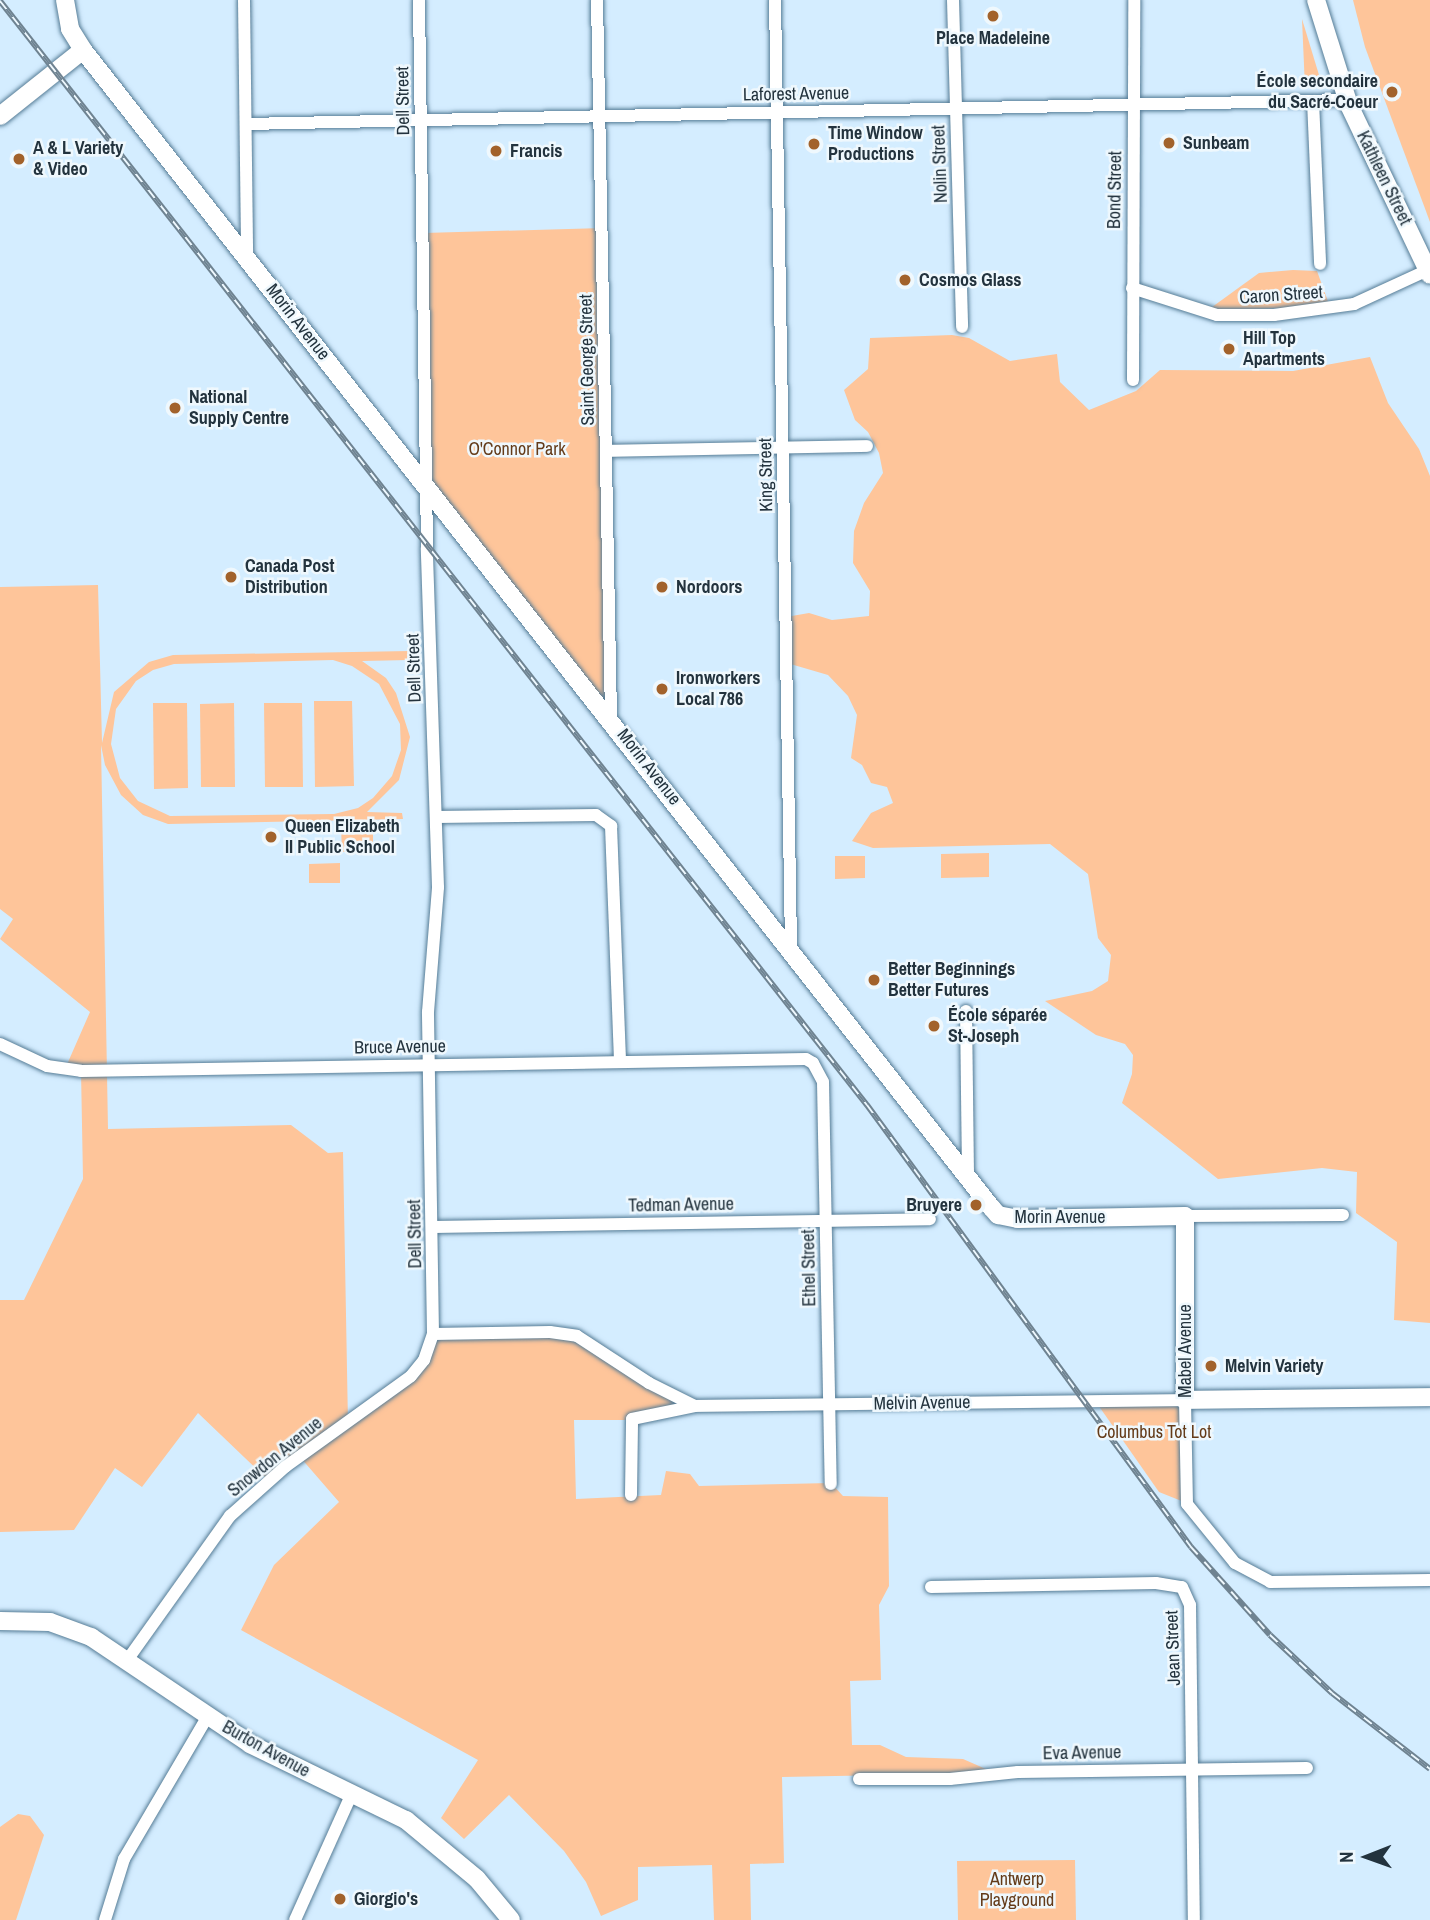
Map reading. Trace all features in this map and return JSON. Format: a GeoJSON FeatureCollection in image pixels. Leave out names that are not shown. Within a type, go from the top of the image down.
{"type":"FeatureCollection","features":[{"type":"Feature","properties":{"kind":"street","name":"Morin Avenue"},"geometry":{"type":"LineString","coordinates":[[65,0],[70,29],[83,50],[611,718],[991,1207],[1007,1218],[1343,1215]]}},
{"type":"Feature","properties":{"kind":"street"},"geometry":{"type":"LineString","coordinates":[[244,0],[247,257]]}},
{"type":"Feature","properties":{"kind":"street","name":"Dell Street"},"geometry":{"type":"LineString","coordinates":[[419,0],[426,483],[438,887],[429,987],[433,1334]]}},
{"type":"Feature","properties":{"kind":"street","name":"Saint George Street"},"geometry":{"type":"LineString","coordinates":[[597,0],[611,718]]}},
{"type":"Feature","properties":{"kind":"street","name":"King Street"},"geometry":{"type":"LineString","coordinates":[[775,0],[791,949]]}},
{"type":"Feature","properties":{"kind":"street","name":"Nolin Street"},"geometry":{"type":"LineString","coordinates":[[953,0],[962,327]]}},
{"type":"Feature","properties":{"kind":"street","name":"Bond Street"},"geometry":{"type":"LineString","coordinates":[[1133,0],[1133,380]]}},
{"type":"Feature","properties":{"kind":"street","name":"Kathleen Street"},"geometry":{"type":"LineString","coordinates":[[1316,0],[1347,100],[1429,273]]}},
{"type":"Feature","properties":{"kind":"street"},"geometry":{"type":"LineString","coordinates":[[0,116],[83,50]]}},
{"type":"Feature","properties":{"kind":"street","name":"Laforest Avenue"},"geometry":{"type":"LineString","coordinates":[[246,124],[1347,100]]}},
{"type":"Feature","properties":{"kind":"street"},"geometry":{"type":"LineString","coordinates":[[1313,101],[1320,264]]}},
{"type":"Feature","properties":{"kind":"street","name":"Caron Street"},"geometry":{"type":"LineString","coordinates":[[1132,288],[1217,315],[1286,314],[1354,304],[1429,273]]}},
{"type":"Feature","properties":{"kind":"street"},"geometry":{"type":"LineString","coordinates":[[606,452],[867,446]]}},
{"type":"Feature","properties":{"kind":"street"},"geometry":{"type":"LineString","coordinates":[[436,817],[603,817],[614,836],[620,1059]]}},
{"type":"Feature","properties":{"kind":"street"},"geometry":{"type":"LineString","coordinates":[[966,1011],[968,1177]]}},
{"type":"Feature","properties":{"kind":"street","name":"Bruce Avenue"},"geometry":{"type":"LineString","coordinates":[[0,1044],[47,1066],[81,1071],[620,1059],[806,1059]]}},
{"type":"Feature","properties":{"kind":"street","name":"Ethel Street"},"geometry":{"type":"LineString","coordinates":[[806,1059],[813,1063],[822,1082],[827,1405],[831,1484]]}},
{"type":"Feature","properties":{"kind":"street","name":"Mabel Avenue"},"geometry":{"type":"LineString","coordinates":[[1185,1216],[1187,1504],[1236,1563],[1270,1582],[1430,1580]]}},
{"type":"Feature","properties":{"kind":"street","name":"Tedman Avenue"},"geometry":{"type":"LineString","coordinates":[[433,1227],[930,1219]]}},
{"type":"Feature","properties":{"kind":"street","name":"Melvin Avenue"},"geometry":{"type":"LineString","coordinates":[[433,1334],[550,1332],[577,1336],[656,1387],[695,1406],[1430,1397]]}},
{"type":"Feature","properties":{"kind":"street","name":"Snowdon Avenue"},"geometry":{"type":"LineString","coordinates":[[128,1659],[230,1516],[285,1467],[411,1376],[424,1360],[433,1334]]}},
{"type":"Feature","properties":{"kind":"street"},"geometry":{"type":"LineString","coordinates":[[631,1495],[632,1419],[695,1406]]}},
{"type":"Feature","properties":{"kind":"street","name":"Jean Street"},"geometry":{"type":"LineString","coordinates":[[931,1587],[1156,1583],[1182,1587],[1190,1605],[1194,1920]]}},
{"type":"Feature","properties":{"kind":"street","name":"Burton Avenue"},"geometry":{"type":"LineString","coordinates":[[0,1621],[50,1622],[91,1637],[273,1756],[352,1793],[420,1830],[477,1879],[511,1920]]}},
{"type":"Feature","properties":{"kind":"street"},"geometry":{"type":"LineString","coordinates":[[105,1920],[124,1859],[208,1716]]}},
{"type":"Feature","properties":{"kind":"street","name":"Eva Avenue"},"geometry":{"type":"LineString","coordinates":[[859,1779],[1307,1768]]}},
{"type":"Feature","properties":{"kind":"street"},"geometry":{"type":"LineString","coordinates":[[295,1920],[352,1793]]}},
{"type":"Feature","properties":{"kind":"green space"},"geometry":{"type":"Polygon","coordinates":[[[1353,0],[1430,0],[1430,222],[1365,47],[1353,0]]]}},
{"type":"Feature","properties":{"kind":"green space"},"geometry":{"type":"Polygon","coordinates":[[[1302,19],[1319,75],[1313,88],[1305,88],[1302,19]]]}},
{"type":"Feature","properties":{"kind":"green space","name":"O'Connor Park"},"geometry":{"type":"Polygon","coordinates":[[[603,228],[612,718],[427,482],[424,233],[603,228]]]}},
{"type":"Feature","properties":{"kind":"green space"},"geometry":{"type":"Polygon","coordinates":[[[1317,271],[1330,307],[1208,310],[1259,273],[1317,271]]]}},
{"type":"Feature","properties":{"kind":"green space"},"geometry":{"type":"Polygon","coordinates":[[[952,335],[969,338],[1010,361],[1057,354],[1060,382],[1089,410],[1136,391],[1160,370],[1293,371],[1370,357],[1388,403],[1419,449],[1430,476],[1430,1323],[1394,1320],[1397,1242],[1356,1213],[1357,1172],[1322,1168],[1218,1179],[1122,1103],[1132,1074],[1133,1055],[1125,1044],[1096,1035],[1045,1001],[1092,991],[1108,981],[1111,955],[1098,938],[1088,874],[1050,844],[873,848],[852,841],[871,813],[893,803],[887,787],[871,783],[862,765],[851,758],[857,715],[848,696],[828,675],[787,663],[786,617],[809,613],[832,620],[869,616],[870,591],[853,563],[854,531],[864,503],[883,473],[879,453],[868,432],[855,420],[844,390],[868,369],[870,338],[952,335]]]}},
{"type":"Feature","properties":{"kind":"green space"},"geometry":{"type":"Polygon","coordinates":[[[98,585],[102,743],[114,692],[149,662],[173,655],[410,651],[409,660],[362,661],[386,678],[396,693],[410,737],[399,780],[367,812],[402,813],[403,819],[168,824],[143,815],[121,795],[105,765],[101,745],[108,1129],[291,1125],[328,1153],[343,1152],[348,1423],[412,1377],[434,1335],[564,1335],[695,1407],[633,1420],[574,1420],[576,1499],[661,1495],[666,1471],[690,1474],[699,1486],[831,1483],[843,1496],[888,1497],[889,1586],[879,1605],[881,1680],[850,1681],[852,1745],[880,1745],[906,1757],[963,1759],[995,1773],[782,1777],[784,1863],[750,1864],[751,1920],[714,1920],[712,1865],[638,1867],[638,1900],[601,1916],[586,1882],[564,1851],[509,1795],[464,1839],[441,1818],[478,1760],[241,1630],[274,1565],[339,1502],[300,1457],[269,1481],[198,1413],[142,1487],[115,1468],[74,1530],[0,1532],[0,1300],[24,1300],[83,1179],[81,1071],[65,1069],[90,1012],[0,939],[13,919],[0,909],[0,587],[98,585]],[[333,660],[174,664],[153,670],[136,681],[116,709],[111,744],[120,778],[138,801],[170,816],[334,814],[358,808],[373,798],[392,776],[401,750],[400,724],[379,684],[352,666],[333,660]]]}},
{"type":"Feature","properties":{"kind":"green space"},"geometry":{"type":"Polygon","coordinates":[[[314,701],[352,701],[354,786],[315,787],[314,701]]]}},
{"type":"Feature","properties":{"kind":"green space"},"geometry":{"type":"Polygon","coordinates":[[[153,703],[187,703],[188,788],[154,789],[153,703]]]}},
{"type":"Feature","properties":{"kind":"green space"},"geometry":{"type":"Polygon","coordinates":[[[234,703],[235,787],[201,787],[200,704],[234,703]]]}},
{"type":"Feature","properties":{"kind":"green space"},"geometry":{"type":"Polygon","coordinates":[[[264,703],[302,703],[303,787],[265,787],[264,703]]]}},
{"type":"Feature","properties":{"kind":"green space"},"geometry":{"type":"Polygon","coordinates":[[[373,826],[373,851],[342,852],[341,827],[373,826]]]}},
{"type":"Feature","properties":{"kind":"green space"},"geometry":{"type":"Polygon","coordinates":[[[989,853],[989,877],[941,878],[941,854],[989,853]]]}},
{"type":"Feature","properties":{"kind":"green space"},"geometry":{"type":"Polygon","coordinates":[[[835,856],[865,856],[865,878],[835,879],[835,856]]]}},
{"type":"Feature","properties":{"kind":"green space"},"geometry":{"type":"Polygon","coordinates":[[[340,863],[340,883],[309,883],[309,864],[340,863]]]}},
{"type":"Feature","properties":{"kind":"green space","name":"Columbus Tot Lot"},"geometry":{"type":"Polygon","coordinates":[[[1184,1401],[1184,1502],[1159,1492],[1096,1402],[1184,1401]]]}},
{"type":"Feature","properties":{"kind":"green space"},"geometry":{"type":"Polygon","coordinates":[[[18,1814],[30,1816],[44,1835],[16,1920],[0,1920],[0,1827],[18,1814]]]}},
{"type":"Feature","properties":{"kind":"green space","name":"Antwerp Playground"},"geometry":{"type":"Polygon","coordinates":[[[1075,1860],[1076,1920],[958,1920],[957,1861],[1075,1860]]]}},
{"type":"Feature","properties":{"kind":"railway"},"geometry":{"type":"LineString","coordinates":[[0,1],[867,1105],[1191,1547],[1270,1635],[1332,1693],[1430,1769]]}},
{"type":"Feature","properties":{"kind":"place","name":"Place Madeleine"},"geometry":{"type":"Point","coordinates":[993,16]}},
{"type":"Feature","properties":{"kind":"place","name":"École secondaire du Sacré-Coeur"},"geometry":{"type":"Point","coordinates":[1392,92]}},
{"type":"Feature","properties":{"kind":"place","name":"Sunbeam"},"geometry":{"type":"Point","coordinates":[1169,143]}},
{"type":"Feature","properties":{"kind":"place","name":"Time Window Productions"},"geometry":{"type":"Point","coordinates":[814,144]}},
{"type":"Feature","properties":{"kind":"place","name":"Francis"},"geometry":{"type":"Point","coordinates":[496,151]}},
{"type":"Feature","properties":{"kind":"place","name":"A & L Variety & Video"},"geometry":{"type":"Point","coordinates":[19,159]}},
{"type":"Feature","properties":{"kind":"place","name":"Cosmos Glass"},"geometry":{"type":"Point","coordinates":[905,280]}},
{"type":"Feature","properties":{"kind":"place","name":"Hill Top Apartments"},"geometry":{"type":"Point","coordinates":[1229,349]}},
{"type":"Feature","properties":{"kind":"place","name":"National Supply Centre"},"geometry":{"type":"Point","coordinates":[175,408]}},
{"type":"Feature","properties":{"kind":"place","name":"Canada Post Distribution"},"geometry":{"type":"Point","coordinates":[231,577]}},
{"type":"Feature","properties":{"kind":"place","name":"Nordoors"},"geometry":{"type":"Point","coordinates":[662,587]}},
{"type":"Feature","properties":{"kind":"place","name":"Ironworkers Local 786"},"geometry":{"type":"Point","coordinates":[662,689]}},
{"type":"Feature","properties":{"kind":"place","name":"Queen Elizabeth II Public School"},"geometry":{"type":"Point","coordinates":[271,837]}},
{"type":"Feature","properties":{"kind":"place","name":"Better Beginnings Better Futures"},"geometry":{"type":"Point","coordinates":[874,980]}},
{"type":"Feature","properties":{"kind":"place","name":"École séparée St-Joseph"},"geometry":{"type":"Point","coordinates":[934,1026]}},
{"type":"Feature","properties":{"kind":"place","name":"Bruyere"},"geometry":{"type":"Point","coordinates":[976,1205]}},
{"type":"Feature","properties":{"kind":"place","name":"Melvin Variety"},"geometry":{"type":"Point","coordinates":[1211,1366]}},
{"type":"Feature","properties":{"kind":"place","name":"Giorgio's"},"geometry":{"type":"Point","coordinates":[340,1899]}}]}
